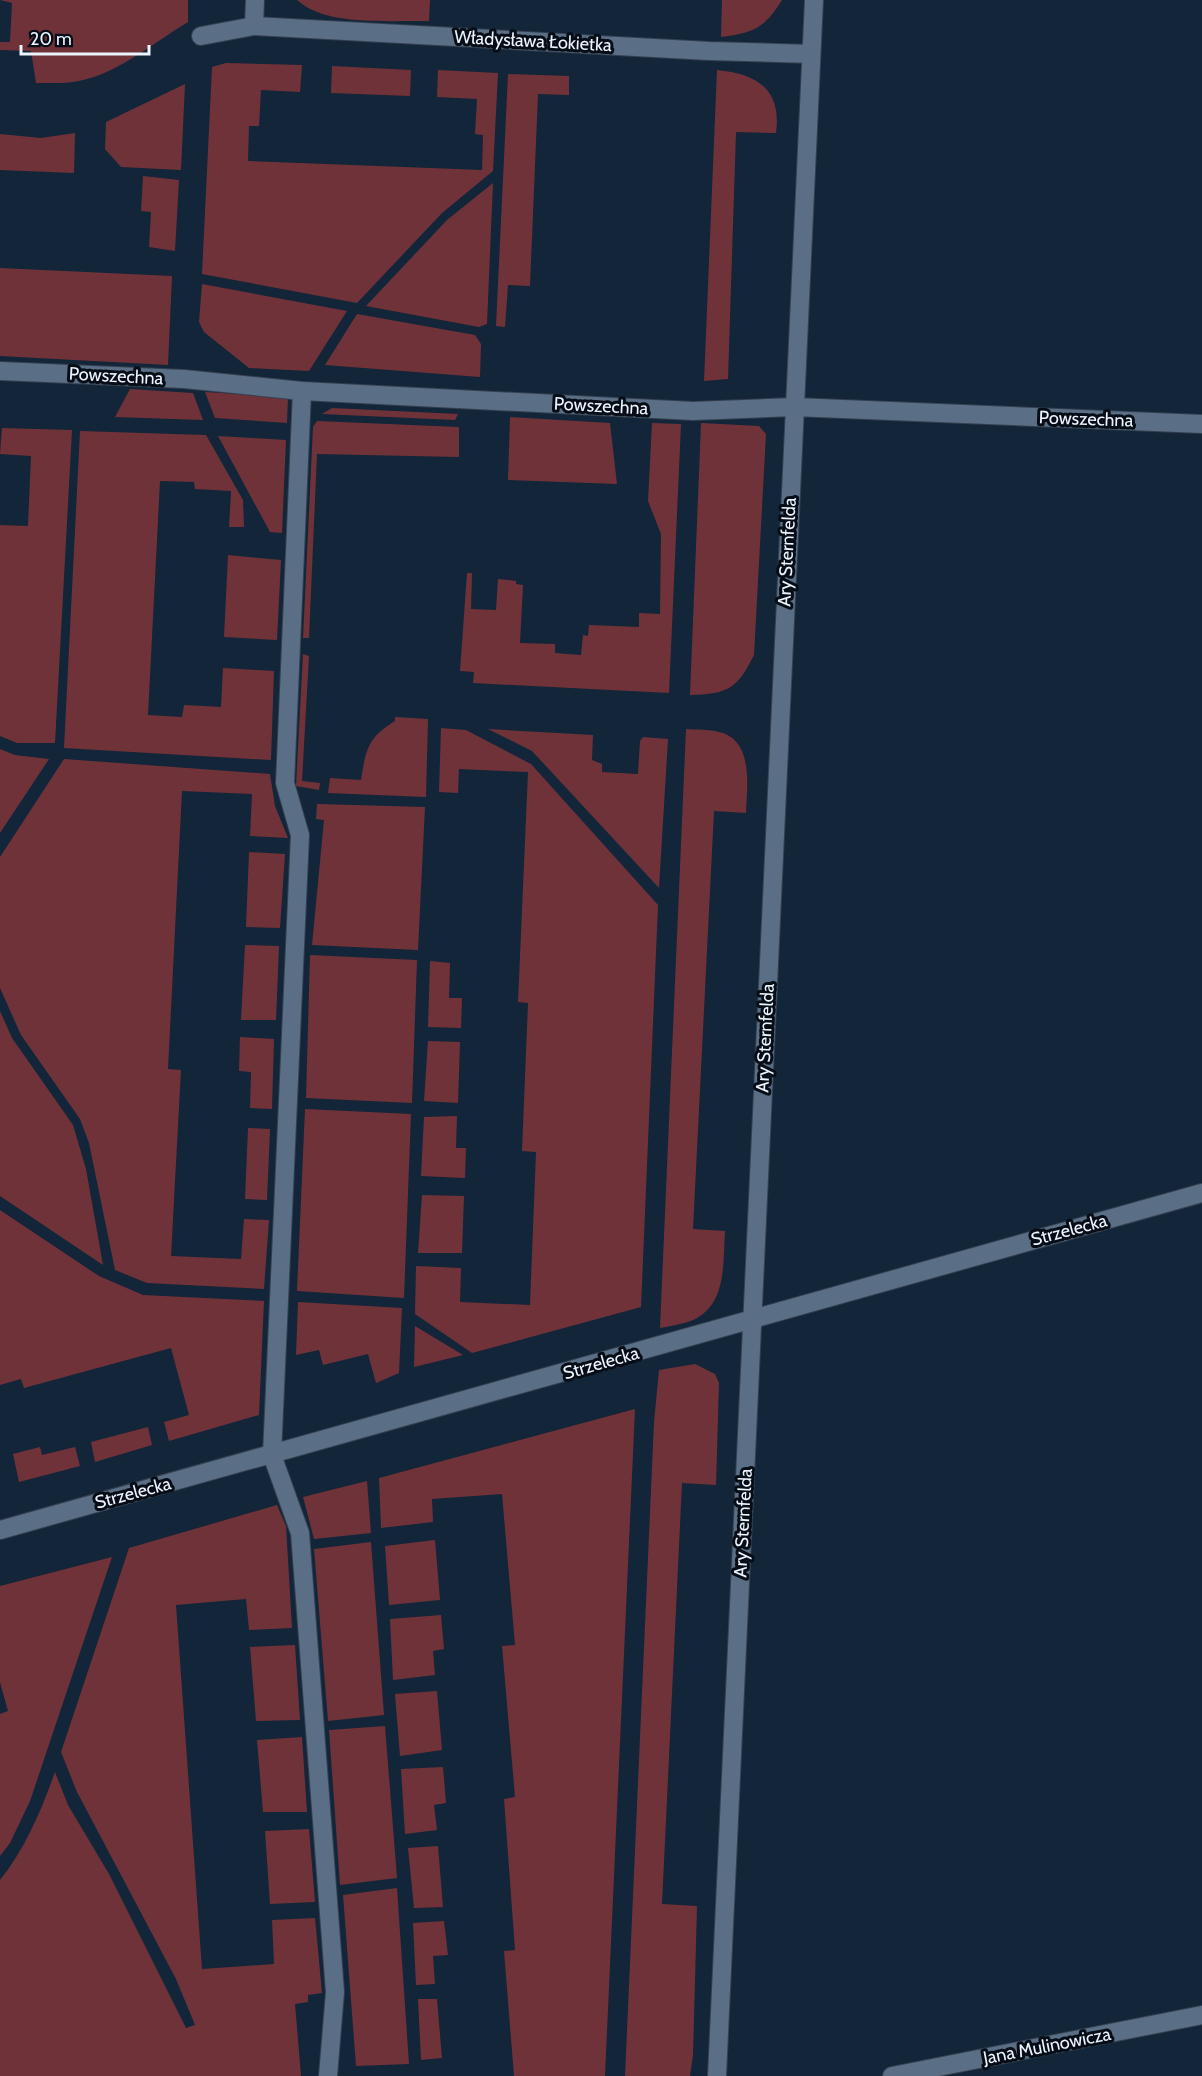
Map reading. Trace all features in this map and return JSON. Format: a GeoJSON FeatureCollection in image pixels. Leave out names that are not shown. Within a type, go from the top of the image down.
{"type":"FeatureCollection","features":[{"type":"Feature","properties":{"kind":"street"},"geometry":{"type":"LineString","coordinates":[[254,26],[255,0]]}},
{"type":"Feature","properties":{"kind":"street","name":"Ary Sternfelda"},"geometry":{"type":"LineString","coordinates":[[717,2076],[814,0]]}},
{"type":"Feature","properties":{"kind":"street","name":"Władysława Łokietka"},"geometry":{"type":"LineString","coordinates":[[201,36],[254,26],[811,54]]}},
{"type":"Feature","properties":{"kind":"street","name":"Powszechna"},"geometry":{"type":"LineString","coordinates":[[0,371],[190,380],[302,391],[693,411],[794,407],[1202,424]]}},
{"type":"Feature","properties":{"kind":"street"},"geometry":{"type":"LineString","coordinates":[[302,391],[285,783],[300,835],[272,1455],[300,1533],[335,1992],[328,2076]]}},
{"type":"Feature","properties":{"kind":"street","name":"Strzelecka"},"geometry":{"type":"LineString","coordinates":[[0,1530],[1202,1193]]}},
{"type":"Feature","properties":{"kind":"street","name":"Jana Mulinowicza"},"geometry":{"type":"LineString","coordinates":[[892,2076],[1202,2015]]}},
{"type":"Feature","properties":{"kind":"shaded area"},"geometry":{"type":"Polygon","coordinates":[[[0,0],[188,0],[188,22],[126,62],[100,75],[74,82],[36,83],[31,51],[0,50],[0,42],[10,42],[12,3],[0,0]]]}},
{"type":"Feature","properties":{"kind":"shaded area"},"geometry":{"type":"Polygon","coordinates":[[[297,0],[430,0],[429,21],[342,18],[309,9],[297,0]]]}},
{"type":"Feature","properties":{"kind":"shaded area"},"geometry":{"type":"Polygon","coordinates":[[[722,0],[782,0],[770,17],[757,28],[721,37],[722,0]]]}},
{"type":"Feature","properties":{"kind":"shaded area"},"geometry":{"type":"Polygon","coordinates":[[[226,63],[302,65],[300,92],[261,90],[259,126],[249,126],[248,161],[482,170],[483,135],[475,134],[477,99],[437,97],[438,70],[498,73],[493,171],[442,213],[357,303],[202,274],[212,67],[226,63]]]}},
{"type":"Feature","properties":{"kind":"shaded area"},"geometry":{"type":"Polygon","coordinates":[[[332,66],[411,70],[410,96],[331,93],[332,66]]]}},
{"type":"Feature","properties":{"kind":"shaded area"},"geometry":{"type":"Polygon","coordinates":[[[717,70],[744,75],[763,86],[775,105],[777,118],[776,133],[736,132],[728,379],[704,381],[717,70]]]}},
{"type":"Feature","properties":{"kind":"shaded area"},"geometry":{"type":"Polygon","coordinates":[[[508,74],[569,76],[569,95],[538,94],[530,286],[508,285],[505,327],[496,326],[508,74]]]}},
{"type":"Feature","properties":{"kind":"shaded area"},"geometry":{"type":"Polygon","coordinates":[[[185,84],[181,170],[121,167],[105,149],[106,122],[185,84]]]}},
{"type":"Feature","properties":{"kind":"shaded area"},"geometry":{"type":"Polygon","coordinates":[[[75,133],[74,173],[0,170],[0,134],[41,138],[75,133]]]}},
{"type":"Feature","properties":{"kind":"shaded area"},"geometry":{"type":"Polygon","coordinates":[[[143,176],[179,180],[175,251],[149,247],[151,212],[141,211],[143,176]]]}},
{"type":"Feature","properties":{"kind":"shaded area"},"geometry":{"type":"Polygon","coordinates":[[[493,183],[487,324],[479,327],[366,306],[447,220],[493,183]]]}},
{"type":"Feature","properties":{"kind":"shaded area"},"geometry":{"type":"Polygon","coordinates":[[[0,268],[172,276],[168,365],[0,356],[0,268]]]}},
{"type":"Feature","properties":{"kind":"shaded area"},"geometry":{"type":"Polygon","coordinates":[[[202,284],[347,311],[309,371],[249,368],[204,332],[199,322],[202,284]]]}},
{"type":"Feature","properties":{"kind":"shaded area"},"geometry":{"type":"Polygon","coordinates":[[[357,314],[475,335],[481,344],[480,377],[325,365],[357,314]]]}},
{"type":"Feature","properties":{"kind":"shaded area"},"geometry":{"type":"Polygon","coordinates":[[[130,389],[193,393],[203,420],[115,417],[130,389]]]}},
{"type":"Feature","properties":{"kind":"shaded area"},"geometry":{"type":"Polygon","coordinates":[[[205,392],[288,397],[287,423],[215,418],[205,392]]]}},
{"type":"Feature","properties":{"kind":"shaded area"},"geometry":{"type":"Polygon","coordinates":[[[332,408],[458,414],[455,420],[322,414],[332,408]]]}},
{"type":"Feature","properties":{"kind":"shaded area"},"geometry":{"type":"Polygon","coordinates":[[[510,417],[610,423],[617,484],[508,480],[510,417]]]}},
{"type":"Feature","properties":{"kind":"shaded area"},"geometry":{"type":"Polygon","coordinates":[[[317,421],[459,427],[459,457],[317,454],[309,638],[303,638],[313,427],[317,421]]]}},
{"type":"Feature","properties":{"kind":"shaded area"},"geometry":{"type":"Polygon","coordinates":[[[652,423],[681,424],[669,693],[473,683],[474,672],[460,671],[467,573],[472,573],[471,609],[496,610],[498,579],[516,581],[516,584],[523,585],[520,643],[555,644],[555,653],[581,655],[583,635],[588,636],[589,625],[639,627],[639,613],[660,614],[661,534],[648,501],[652,423]]]}},
{"type":"Feature","properties":{"kind":"shaded area"},"geometry":{"type":"Polygon","coordinates":[[[701,423],[759,426],[766,434],[754,655],[742,675],[730,687],[714,693],[690,695],[701,423]]]}},
{"type":"Feature","properties":{"kind":"shaded area"},"geometry":{"type":"Polygon","coordinates":[[[2,428],[72,430],[55,743],[17,743],[0,736],[0,525],[28,526],[31,456],[0,454],[2,428]]]}},
{"type":"Feature","properties":{"kind":"shaded area"},"geometry":{"type":"Polygon","coordinates":[[[80,431],[206,435],[243,500],[244,527],[229,527],[231,491],[195,489],[194,482],[160,481],[148,715],[182,717],[184,705],[221,707],[223,668],[274,671],[271,760],[64,748],[80,431]]]}},
{"type":"Feature","properties":{"kind":"shaded area"},"geometry":{"type":"Polygon","coordinates":[[[218,436],[286,440],[282,533],[270,532],[218,436]]]}},
{"type":"Feature","properties":{"kind":"shaded area"},"geometry":{"type":"Polygon","coordinates":[[[228,555],[281,560],[277,640],[224,637],[228,555]]]}},
{"type":"Feature","properties":{"kind":"shaded area"},"geometry":{"type":"Polygon","coordinates":[[[303,654],[309,656],[302,781],[320,783],[319,790],[296,786],[303,654]]]}},
{"type":"Feature","properties":{"kind":"shaded area"},"geometry":{"type":"Polygon","coordinates":[[[395,717],[428,719],[426,797],[328,793],[330,778],[361,780],[369,746],[379,733],[395,721],[395,717]]]}},
{"type":"Feature","properties":{"kind":"shaded area"},"geometry":{"type":"Polygon","coordinates":[[[441,728],[466,730],[531,764],[658,905],[641,1307],[472,1353],[415,1314],[416,1266],[461,1268],[460,1302],[530,1305],[536,1152],[522,1151],[528,1003],[518,1002],[528,772],[459,769],[458,793],[439,792],[441,728]]]}},
{"type":"Feature","properties":{"kind":"shaded area"},"geometry":{"type":"Polygon","coordinates":[[[488,729],[593,735],[592,760],[602,764],[602,772],[638,774],[640,741],[643,737],[668,739],[659,888],[532,751],[488,729]]]}},
{"type":"Feature","properties":{"kind":"shaded area"},"geometry":{"type":"Polygon","coordinates":[[[686,729],[719,732],[738,744],[746,765],[747,790],[746,813],[714,811],[693,1229],[725,1231],[721,1282],[712,1304],[704,1313],[693,1320],[660,1328],[686,729]]]}},
{"type":"Feature","properties":{"kind":"shaded area"},"geometry":{"type":"Polygon","coordinates":[[[0,749],[15,755],[49,759],[0,833],[0,749]]]}},
{"type":"Feature","properties":{"kind":"shaded area"},"geometry":{"type":"Polygon","coordinates":[[[64,759],[270,774],[275,806],[288,838],[250,836],[252,794],[182,791],[168,1069],[181,1070],[171,1256],[241,1259],[244,1219],[269,1220],[264,1289],[147,1283],[115,1270],[89,1143],[80,1119],[21,1035],[0,988],[0,857],[64,759]]]}},
{"type":"Feature","properties":{"kind":"shaded area"},"geometry":{"type":"Polygon","coordinates":[[[317,804],[425,807],[418,950],[312,945],[324,820],[316,819],[317,804]]]}},
{"type":"Feature","properties":{"kind":"shaded area"},"geometry":{"type":"Polygon","coordinates":[[[249,852],[285,854],[280,928],[246,927],[249,852]]]}},
{"type":"Feature","properties":{"kind":"shaded area"},"geometry":{"type":"Polygon","coordinates":[[[245,945],[279,946],[276,1020],[241,1020],[245,945]]]}},
{"type":"Feature","properties":{"kind":"shaded area"},"geometry":{"type":"Polygon","coordinates":[[[310,955],[417,960],[412,1103],[306,1098],[310,955]]]}},
{"type":"Feature","properties":{"kind":"shaded area"},"geometry":{"type":"Polygon","coordinates":[[[430,961],[450,963],[449,998],[462,998],[461,1028],[428,1027],[430,961]]]}},
{"type":"Feature","properties":{"kind":"shaded area"},"geometry":{"type":"Polygon","coordinates":[[[0,1011],[12,1038],[73,1125],[86,1169],[103,1265],[0,1196],[0,1011]]]}},
{"type":"Feature","properties":{"kind":"shaded area"},"geometry":{"type":"Polygon","coordinates":[[[240,1037],[274,1039],[272,1109],[250,1108],[251,1072],[239,1071],[240,1037]]]}},
{"type":"Feature","properties":{"kind":"shaded area"},"geometry":{"type":"Polygon","coordinates":[[[428,1041],[460,1042],[458,1103],[424,1101],[428,1041]]]}},
{"type":"Feature","properties":{"kind":"shaded area"},"geometry":{"type":"Polygon","coordinates":[[[305,1109],[411,1114],[404,1298],[297,1291],[305,1109]]]}},
{"type":"Feature","properties":{"kind":"shaded area"},"geometry":{"type":"Polygon","coordinates":[[[457,1116],[456,1148],[466,1148],[465,1178],[421,1176],[424,1117],[457,1116]]]}},
{"type":"Feature","properties":{"kind":"shaded area"},"geometry":{"type":"Polygon","coordinates":[[[248,1128],[270,1129],[267,1200],[245,1199],[248,1128]]]}},
{"type":"Feature","properties":{"kind":"shaded area"},"geometry":{"type":"Polygon","coordinates":[[[422,1195],[464,1196],[462,1253],[418,1253],[422,1195]]]}},
{"type":"Feature","properties":{"kind":"shaded area"},"geometry":{"type":"Polygon","coordinates":[[[0,1210],[99,1276],[143,1295],[264,1301],[259,1415],[169,1441],[164,1422],[189,1415],[171,1348],[24,1388],[21,1379],[0,1385],[0,1210]]]}},
{"type":"Feature","properties":{"kind":"shaded area"},"geometry":{"type":"Polygon","coordinates":[[[298,1302],[402,1308],[399,1373],[376,1383],[368,1354],[323,1365],[319,1350],[296,1355],[298,1302]]]}},
{"type":"Feature","properties":{"kind":"shaded area"},"geometry":{"type":"Polygon","coordinates":[[[415,1326],[463,1355],[414,1367],[415,1326]]]}},
{"type":"Feature","properties":{"kind":"shaded area"},"geometry":{"type":"Polygon","coordinates":[[[695,1364],[715,1374],[719,1383],[716,1485],[682,1483],[662,1904],[697,1906],[693,2055],[690,2076],[625,2076],[654,1422],[659,1370],[695,1364]]]}},
{"type":"Feature","properties":{"kind":"shaded area"},"geometry":{"type":"Polygon","coordinates":[[[635,1409],[605,2076],[514,2076],[504,1951],[515,1950],[504,1799],[515,1797],[502,1646],[515,1645],[502,1494],[432,1499],[433,1522],[381,1528],[379,1478],[635,1409]]]}},
{"type":"Feature","properties":{"kind":"shaded area"},"geometry":{"type":"Polygon","coordinates":[[[148,1427],[152,1445],[95,1462],[91,1442],[148,1427]]]}},
{"type":"Feature","properties":{"kind":"shaded area"},"geometry":{"type":"Polygon","coordinates":[[[40,1447],[42,1455],[75,1447],[80,1466],[19,1482],[13,1454],[40,1447]]]}},
{"type":"Feature","properties":{"kind":"shaded area"},"geometry":{"type":"Polygon","coordinates":[[[367,1481],[371,1533],[314,1539],[303,1497],[367,1481]]]}},
{"type":"Feature","properties":{"kind":"shaded area"},"geometry":{"type":"Polygon","coordinates":[[[277,1505],[286,1526],[292,1628],[249,1630],[246,1599],[176,1605],[202,1969],[274,1964],[272,1920],[315,1918],[322,1993],[308,1995],[308,2002],[295,2004],[301,2076],[0,2076],[0,1880],[32,1828],[55,1772],[68,1805],[109,1874],[186,2028],[195,2025],[176,1979],[77,1792],[61,1752],[129,1548],[277,1505]]]}},
{"type":"Feature","properties":{"kind":"shaded area"},"geometry":{"type":"Polygon","coordinates":[[[435,1540],[440,1600],[389,1605],[385,1546],[435,1540]]]}},
{"type":"Feature","properties":{"kind":"shaded area"},"geometry":{"type":"Polygon","coordinates":[[[371,1542],[384,1715],[328,1721],[314,1549],[371,1542]]]}},
{"type":"Feature","properties":{"kind":"shaded area"},"geometry":{"type":"Polygon","coordinates":[[[112,1557],[30,1801],[10,1843],[0,1856],[0,1714],[8,1711],[0,1682],[0,1586],[112,1557]]]}},
{"type":"Feature","properties":{"kind":"shaded area"},"geometry":{"type":"Polygon","coordinates":[[[441,1615],[444,1649],[433,1651],[435,1675],[393,1680],[390,1619],[441,1615]]]}},
{"type":"Feature","properties":{"kind":"shaded area"},"geometry":{"type":"Polygon","coordinates":[[[295,1645],[300,1720],[256,1721],[250,1647],[295,1645]]]}},
{"type":"Feature","properties":{"kind":"shaded area"},"geometry":{"type":"Polygon","coordinates":[[[437,1691],[442,1750],[400,1756],[395,1694],[437,1691]]]}},
{"type":"Feature","properties":{"kind":"shaded area"},"geometry":{"type":"Polygon","coordinates":[[[385,1726],[397,1878],[340,1885],[329,1730],[385,1726]]]}},
{"type":"Feature","properties":{"kind":"shaded area"},"geometry":{"type":"Polygon","coordinates":[[[302,1737],[307,1812],[263,1812],[257,1740],[302,1737]]]}},
{"type":"Feature","properties":{"kind":"shaded area"},"geometry":{"type":"Polygon","coordinates":[[[443,1767],[446,1803],[434,1805],[437,1830],[405,1834],[401,1769],[443,1767]]]}},
{"type":"Feature","properties":{"kind":"shaded area"},"geometry":{"type":"Polygon","coordinates":[[[309,1829],[315,1902],[270,1904],[265,1831],[309,1829]]]}},
{"type":"Feature","properties":{"kind":"shaded area"},"geometry":{"type":"Polygon","coordinates":[[[438,1846],[443,1907],[414,1908],[408,1848],[438,1846]]]}},
{"type":"Feature","properties":{"kind":"shaded area"},"geometry":{"type":"Polygon","coordinates":[[[397,1888],[409,2064],[356,2066],[343,1895],[397,1888]]]}},
{"type":"Feature","properties":{"kind":"shaded area"},"geometry":{"type":"Polygon","coordinates":[[[444,1921],[448,1955],[433,1956],[435,1984],[416,1985],[413,1923],[444,1921]]]}},
{"type":"Feature","properties":{"kind":"shaded area"},"geometry":{"type":"Polygon","coordinates":[[[418,1999],[437,1999],[442,2058],[421,2060],[418,1999]]]}}]}
